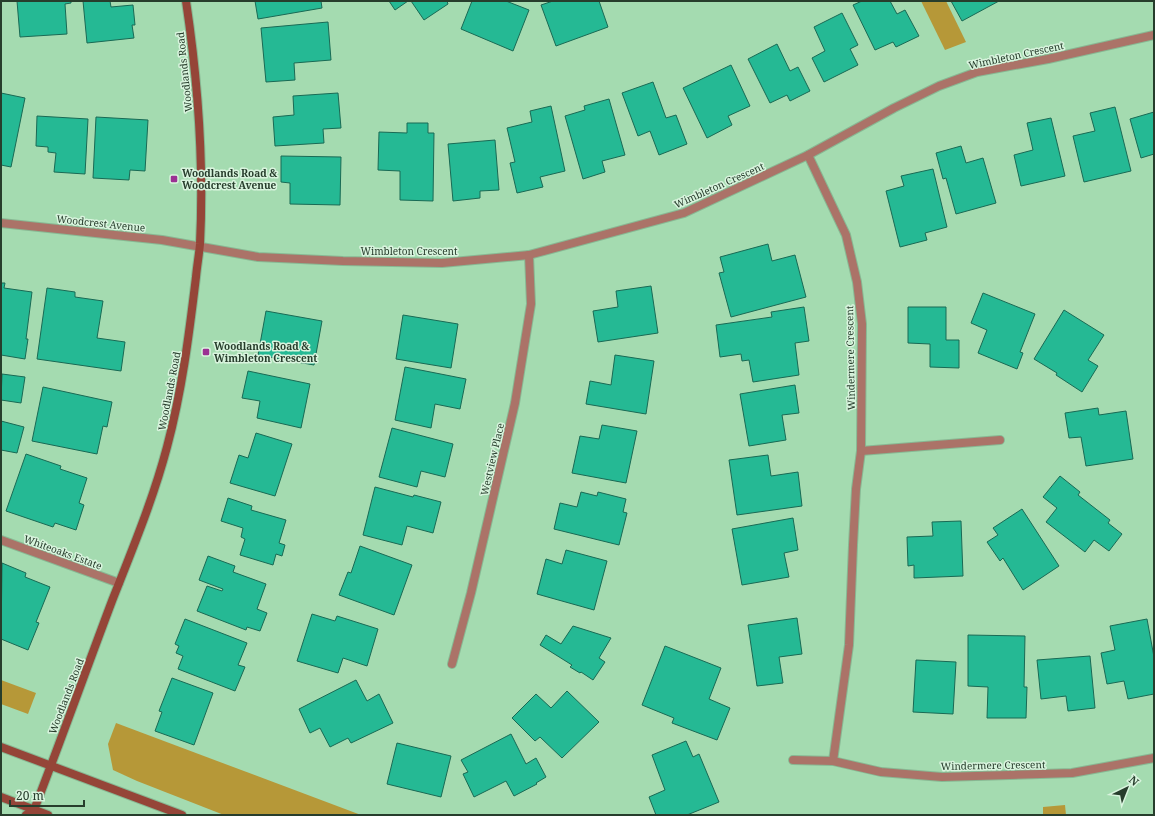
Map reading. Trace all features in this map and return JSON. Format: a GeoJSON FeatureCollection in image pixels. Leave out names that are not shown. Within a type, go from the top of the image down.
{"type":"FeatureCollection","features":[{"type":"Feature","properties":{"kind":"street","name":"Woodlands Road"},"geometry":{"type":"LineString","coordinates":[[35,812],[62,733],[153,494],[167,448],[178,401],[190,332],[200,245],[201,176],[198,110],[192,43],[186,1]]}},
{"type":"Feature","properties":{"kind":"street","name":"Wimbleton Crescent"},"geometry":{"type":"LineString","coordinates":[[200,245],[258,257],[343,261],[442,263],[528,255],[684,212],[808,155],[894,108],[939,86],[977,72],[1048,59],[1154,35]]}},
{"type":"Feature","properties":{"kind":"street","name":"Windermere Crescent"},"geometry":{"type":"LineString","coordinates":[[808,155],[846,235],[857,282],[862,324],[861,451],[856,489],[849,645],[833,761]]}},
{"type":"Feature","properties":{"kind":"street","name":"Woodcrest Avenue"},"geometry":{"type":"LineString","coordinates":[[1,223],[200,245]]}},
{"type":"Feature","properties":{"kind":"street","name":"Westview Place"},"geometry":{"type":"LineString","coordinates":[[452,664],[471,593],[515,404],[531,304],[528,255]]}},
{"type":"Feature","properties":{"kind":"street"},"geometry":{"type":"LineString","coordinates":[[861,451],[1000,440]]}},
{"type":"Feature","properties":{"kind":"street","name":"Whiteoaks Estate"},"geometry":{"type":"LineString","coordinates":[[1,540],[119,583]]}},
{"type":"Feature","properties":{"kind":"street"},"geometry":{"type":"LineString","coordinates":[[1,747],[182,815]]}},
{"type":"Feature","properties":{"kind":"street","name":"Windermere Crescent"},"geometry":{"type":"LineString","coordinates":[[793,760],[833,761],[881,772],[942,777],[1072,773],[1154,758]]}},
{"type":"Feature","properties":{"kind":"street"},"geometry":{"type":"LineString","coordinates":[[1,797],[35,812],[48,815]]}},
{"type":"Feature","properties":{"kind":"street"},"geometry":{"type":"LineString","coordinates":[[26,815],[35,812]]}},
{"type":"Feature","properties":{"kind":"shaded area"},"geometry":{"type":"Polygon","coordinates":[[[921,1],[946,1],[966,42],[945,50],[921,1]]]}},
{"type":"Feature","properties":{"kind":"shaded area"},"geometry":{"type":"Polygon","coordinates":[[[1,680],[36,693],[28,714],[1,704],[1,680]]]}},
{"type":"Feature","properties":{"kind":"shaded area"},"geometry":{"type":"Polygon","coordinates":[[[116,723],[361,815],[224,815],[113,770],[108,744],[116,723]]]}},
{"type":"Feature","properties":{"kind":"shaded area"},"geometry":{"type":"Polygon","coordinates":[[[1065,805],[1066,815],[1043,815],[1043,807],[1065,805]]]}},
{"type":"Feature","properties":{"kind":"building"},"geometry":{"type":"Polygon","coordinates":[[[17,1],[71,1],[71,3],[65,4],[67,34],[20,37],[17,1]]]}},
{"type":"Feature","properties":{"kind":"building"},"geometry":{"type":"Polygon","coordinates":[[[83,1],[110,1],[111,7],[133,5],[135,25],[132,25],[134,38],[87,43],[83,1]]]}},
{"type":"Feature","properties":{"kind":"building"},"geometry":{"type":"Polygon","coordinates":[[[255,1],[321,1],[322,8],[258,19],[255,1]]]}},
{"type":"Feature","properties":{"kind":"building"},"geometry":{"type":"Polygon","coordinates":[[[389,1],[408,1],[395,10],[389,1]]]}},
{"type":"Feature","properties":{"kind":"building"},"geometry":{"type":"Polygon","coordinates":[[[411,1],[447,1],[448,4],[424,20],[411,1]]]}},
{"type":"Feature","properties":{"kind":"building"},"geometry":{"type":"Polygon","coordinates":[[[472,1],[506,1],[529,10],[513,51],[461,29],[472,1]]]}},
{"type":"Feature","properties":{"kind":"building"},"geometry":{"type":"Polygon","coordinates":[[[553,1],[599,1],[608,27],[556,46],[541,5],[553,1]]]}},
{"type":"Feature","properties":{"kind":"building"},"geometry":{"type":"Polygon","coordinates":[[[862,1],[890,1],[897,14],[905,10],[919,36],[896,47],[893,42],[875,50],[853,5],[862,1]]]}},
{"type":"Feature","properties":{"kind":"building"},"geometry":{"type":"Polygon","coordinates":[[[951,1],[999,1],[962,21],[951,1]]]}},
{"type":"Feature","properties":{"kind":"building"},"geometry":{"type":"Polygon","coordinates":[[[842,13],[858,45],[850,49],[858,65],[824,82],[812,58],[825,51],[814,27],[842,13]]]}},
{"type":"Feature","properties":{"kind":"building"},"geometry":{"type":"Polygon","coordinates":[[[328,22],[331,60],[294,63],[295,80],[266,82],[261,28],[328,22]]]}},
{"type":"Feature","properties":{"kind":"building"},"geometry":{"type":"Polygon","coordinates":[[[777,44],[790,71],[798,67],[810,91],[790,101],[787,95],[770,103],[748,59],[777,44]]]}},
{"type":"Feature","properties":{"kind":"building"},"geometry":{"type":"Polygon","coordinates":[[[731,65],[750,106],[728,116],[732,125],[707,138],[683,88],[731,65]]]}},
{"type":"Feature","properties":{"kind":"building"},"geometry":{"type":"Polygon","coordinates":[[[653,82],[666,118],[676,115],[687,144],[659,155],[650,131],[638,136],[622,93],[653,82]]]}},
{"type":"Feature","properties":{"kind":"building"},"geometry":{"type":"Polygon","coordinates":[[[1,93],[25,98],[11,167],[1,165],[1,93]]]}},
{"type":"Feature","properties":{"kind":"building"},"geometry":{"type":"Polygon","coordinates":[[[338,93],[341,128],[323,129],[324,143],[275,146],[273,117],[294,115],[293,96],[338,93]]]}},
{"type":"Feature","properties":{"kind":"building"},"geometry":{"type":"Polygon","coordinates":[[[609,99],[625,155],[602,161],[605,172],[583,179],[565,116],[585,110],[584,106],[609,99]]]}},
{"type":"Feature","properties":{"kind":"building"},"geometry":{"type":"Polygon","coordinates":[[[551,106],[565,171],[540,177],[543,187],[517,193],[510,163],[515,162],[507,128],[532,122],[530,111],[551,106]]]}},
{"type":"Feature","properties":{"kind":"building"},"geometry":{"type":"Polygon","coordinates":[[[1115,107],[1131,171],[1084,182],[1073,136],[1095,131],[1090,113],[1115,107]]]}},
{"type":"Feature","properties":{"kind":"building"},"geometry":{"type":"Polygon","coordinates":[[[1154,112],[1154,154],[1141,158],[1130,119],[1154,112]]]}},
{"type":"Feature","properties":{"kind":"building"},"geometry":{"type":"Polygon","coordinates":[[[37,116],[88,119],[85,174],[54,172],[56,153],[48,152],[48,147],[36,146],[37,116]]]}},
{"type":"Feature","properties":{"kind":"building"},"geometry":{"type":"Polygon","coordinates":[[[96,117],[148,120],[145,171],[130,170],[129,180],[93,178],[96,117]]]}},
{"type":"Feature","properties":{"kind":"building"},"geometry":{"type":"Polygon","coordinates":[[[1051,118],[1065,176],[1021,186],[1014,155],[1033,150],[1027,123],[1051,118]]]}},
{"type":"Feature","properties":{"kind":"building"},"geometry":{"type":"Polygon","coordinates":[[[407,123],[428,123],[428,133],[434,133],[433,201],[400,200],[400,171],[378,170],[379,132],[407,133],[407,123]]]}},
{"type":"Feature","properties":{"kind":"building"},"geometry":{"type":"Polygon","coordinates":[[[495,140],[499,190],[480,191],[480,198],[453,201],[448,144],[495,140]]]}},
{"type":"Feature","properties":{"kind":"building"},"geometry":{"type":"Polygon","coordinates":[[[961,146],[966,163],[983,158],[996,203],[956,214],[946,178],[943,179],[936,153],[961,146]]]}},
{"type":"Feature","properties":{"kind":"building"},"geometry":{"type":"Polygon","coordinates":[[[281,156],[341,157],[340,205],[290,204],[290,183],[281,182],[281,156]]]}},
{"type":"Feature","properties":{"kind":"building"},"geometry":{"type":"Polygon","coordinates":[[[933,169],[947,227],[925,233],[927,240],[900,247],[886,191],[904,186],[901,176],[933,169]]]}},
{"type":"Feature","properties":{"kind":"building"},"geometry":{"type":"Polygon","coordinates":[[[768,244],[772,261],[795,255],[806,297],[731,317],[719,273],[724,272],[720,257],[768,244]]]}},
{"type":"Feature","properties":{"kind":"building"},"geometry":{"type":"Polygon","coordinates":[[[1,283],[5,283],[4,288],[32,292],[25,359],[1,355],[1,283]]]}},
{"type":"Feature","properties":{"kind":"building"},"geometry":{"type":"Polygon","coordinates":[[[651,286],[658,333],[598,342],[593,311],[618,307],[616,291],[651,286]]]}},
{"type":"Feature","properties":{"kind":"building"},"geometry":{"type":"Polygon","coordinates":[[[47,288],[75,292],[75,297],[103,301],[97,338],[125,342],[121,371],[37,359],[47,288]]]}},
{"type":"Feature","properties":{"kind":"building"},"geometry":{"type":"Polygon","coordinates":[[[983,293],[1035,314],[1020,352],[1023,353],[1017,369],[978,353],[987,330],[971,323],[983,293]]]}},
{"type":"Feature","properties":{"kind":"building"},"geometry":{"type":"Polygon","coordinates":[[[804,307],[809,341],[795,343],[799,375],[753,382],[749,360],[742,361],[741,354],[720,357],[716,325],[772,317],[771,312],[804,307]]]}},
{"type":"Feature","properties":{"kind":"building"},"geometry":{"type":"Polygon","coordinates":[[[908,307],[946,307],[946,340],[959,340],[959,368],[930,367],[930,344],[908,343],[908,307]]]}},
{"type":"Feature","properties":{"kind":"building"},"geometry":{"type":"Polygon","coordinates":[[[1064,310],[1104,335],[1088,360],[1098,366],[1082,392],[1056,375],[1057,373],[1034,359],[1064,310]]]}},
{"type":"Feature","properties":{"kind":"building"},"geometry":{"type":"Polygon","coordinates":[[[266,311],[322,321],[314,365],[258,355],[266,311]]]}},
{"type":"Feature","properties":{"kind":"building"},"geometry":{"type":"Polygon","coordinates":[[[403,315],[458,324],[451,368],[396,359],[403,315]]]}},
{"type":"Feature","properties":{"kind":"building"},"geometry":{"type":"Polygon","coordinates":[[[615,355],[654,361],[646,414],[586,404],[590,381],[611,385],[615,355]]]}},
{"type":"Feature","properties":{"kind":"building"},"geometry":{"type":"Polygon","coordinates":[[[405,367],[466,379],[460,409],[435,404],[431,428],[395,420],[405,367]]]}},
{"type":"Feature","properties":{"kind":"building"},"geometry":{"type":"Polygon","coordinates":[[[248,371],[310,384],[301,428],[257,418],[260,401],[242,398],[248,371]]]}},
{"type":"Feature","properties":{"kind":"building"},"geometry":{"type":"Polygon","coordinates":[[[2,374],[25,377],[21,403],[1,400],[2,374]]]}},
{"type":"Feature","properties":{"kind":"building"},"geometry":{"type":"Polygon","coordinates":[[[795,385],[799,413],[782,415],[786,440],[749,446],[740,394],[795,385]]]}},
{"type":"Feature","properties":{"kind":"building"},"geometry":{"type":"Polygon","coordinates":[[[43,387],[112,402],[107,427],[103,426],[97,454],[32,441],[43,387]]]}},
{"type":"Feature","properties":{"kind":"building"},"geometry":{"type":"Polygon","coordinates":[[[1098,408],[1099,415],[1126,411],[1133,459],[1086,466],[1081,437],[1069,438],[1065,413],[1098,408]]]}},
{"type":"Feature","properties":{"kind":"building"},"geometry":{"type":"Polygon","coordinates":[[[1,421],[24,427],[17,453],[1,450],[1,421]]]}},
{"type":"Feature","properties":{"kind":"building"},"geometry":{"type":"Polygon","coordinates":[[[602,425],[637,431],[626,483],[572,473],[580,436],[599,439],[602,425]]]}},
{"type":"Feature","properties":{"kind":"building"},"geometry":{"type":"Polygon","coordinates":[[[392,428],[453,444],[445,477],[421,471],[417,487],[379,477],[392,428]]]}},
{"type":"Feature","properties":{"kind":"building"},"geometry":{"type":"Polygon","coordinates":[[[256,433],[292,444],[275,496],[230,483],[239,455],[248,458],[256,433]]]}},
{"type":"Feature","properties":{"kind":"building"},"geometry":{"type":"Polygon","coordinates":[[[26,454],[61,466],[60,469],[87,478],[79,503],[84,505],[76,530],[55,523],[53,527],[6,511],[26,454]]]}},
{"type":"Feature","properties":{"kind":"building"},"geometry":{"type":"Polygon","coordinates":[[[768,455],[771,476],[798,472],[802,506],[737,515],[729,460],[768,455]]]}},
{"type":"Feature","properties":{"kind":"building"},"geometry":{"type":"Polygon","coordinates":[[[1060,476],[1080,492],[1078,495],[1110,520],[1108,523],[1122,534],[1109,551],[1094,540],[1085,552],[1046,522],[1057,508],[1043,497],[1060,476]]]}},
{"type":"Feature","properties":{"kind":"building"},"geometry":{"type":"Polygon","coordinates":[[[375,487],[413,497],[414,495],[441,502],[433,533],[407,526],[402,545],[363,535],[375,487]]]}},
{"type":"Feature","properties":{"kind":"building"},"geometry":{"type":"Polygon","coordinates":[[[581,492],[597,496],[598,492],[626,499],[623,512],[627,513],[619,545],[554,529],[560,503],[577,507],[581,492]]]}},
{"type":"Feature","properties":{"kind":"building"},"geometry":{"type":"Polygon","coordinates":[[[228,498],[252,506],[251,510],[286,520],[279,543],[285,545],[282,556],[276,554],[273,565],[240,555],[245,539],[241,537],[243,528],[221,521],[228,498]]]}},
{"type":"Feature","properties":{"kind":"building"},"geometry":{"type":"Polygon","coordinates":[[[1022,509],[1059,566],[1023,590],[1003,558],[1000,561],[987,542],[998,535],[993,528],[1022,509]]]}},
{"type":"Feature","properties":{"kind":"building"},"geometry":{"type":"Polygon","coordinates":[[[793,518],[798,550],[784,553],[789,577],[742,585],[732,529],[793,518]]]}},
{"type":"Feature","properties":{"kind":"building"},"geometry":{"type":"Polygon","coordinates":[[[961,521],[963,576],[914,578],[914,565],[908,566],[907,537],[933,536],[932,522],[961,521]]]}},
{"type":"Feature","properties":{"kind":"building"},"geometry":{"type":"Polygon","coordinates":[[[360,546],[412,565],[394,615],[339,595],[348,572],[351,573],[360,546]]]}},
{"type":"Feature","properties":{"kind":"building"},"geometry":{"type":"Polygon","coordinates":[[[566,550],[607,561],[594,610],[537,594],[546,559],[562,564],[566,550]]]}},
{"type":"Feature","properties":{"kind":"building"},"geometry":{"type":"Polygon","coordinates":[[[208,556],[235,566],[233,572],[266,584],[257,609],[267,613],[260,631],[247,627],[246,630],[197,611],[207,586],[222,591],[223,589],[199,580],[208,556]]]}},
{"type":"Feature","properties":{"kind":"building"},"geometry":{"type":"Polygon","coordinates":[[[2,563],[26,573],[25,577],[50,587],[36,622],[39,623],[28,650],[1,639],[2,563]]]}},
{"type":"Feature","properties":{"kind":"building"},"geometry":{"type":"Polygon","coordinates":[[[312,614],[335,621],[337,616],[378,629],[367,666],[343,658],[338,673],[297,661],[312,614]]]}},
{"type":"Feature","properties":{"kind":"building"},"geometry":{"type":"Polygon","coordinates":[[[797,618],[802,654],[779,657],[783,683],[757,686],[748,625],[797,618]]]}},
{"type":"Feature","properties":{"kind":"building"},"geometry":{"type":"Polygon","coordinates":[[[185,619],[247,643],[238,665],[245,667],[235,691],[178,669],[183,656],[176,653],[179,646],[175,644],[185,619]]]}},
{"type":"Feature","properties":{"kind":"building"},"geometry":{"type":"Polygon","coordinates":[[[1147,619],[1154,657],[1154,694],[1128,699],[1124,681],[1107,684],[1101,653],[1115,650],[1110,626],[1147,619]]]}},
{"type":"Feature","properties":{"kind":"building"},"geometry":{"type":"Polygon","coordinates":[[[573,626],[611,638],[599,658],[605,662],[593,680],[570,667],[572,665],[540,645],[546,635],[561,644],[573,626]]]}},
{"type":"Feature","properties":{"kind":"building"},"geometry":{"type":"Polygon","coordinates":[[[968,635],[1025,636],[1024,687],[1027,687],[1026,718],[987,718],[988,687],[968,686],[968,635]]]}},
{"type":"Feature","properties":{"kind":"building"},"geometry":{"type":"Polygon","coordinates":[[[665,646],[721,668],[709,699],[730,708],[717,740],[672,723],[674,718],[642,705],[665,646]]]}},
{"type":"Feature","properties":{"kind":"building"},"geometry":{"type":"Polygon","coordinates":[[[1090,656],[1095,708],[1068,711],[1066,696],[1041,699],[1037,660],[1090,656]]]}},
{"type":"Feature","properties":{"kind":"building"},"geometry":{"type":"Polygon","coordinates":[[[916,660],[956,662],[953,714],[913,712],[916,660]]]}},
{"type":"Feature","properties":{"kind":"building"},"geometry":{"type":"Polygon","coordinates":[[[172,678],[213,693],[194,745],[155,731],[162,712],[159,711],[172,678]]]}},
{"type":"Feature","properties":{"kind":"building"},"geometry":{"type":"Polygon","coordinates":[[[356,680],[367,701],[379,694],[393,723],[351,743],[348,738],[330,747],[320,728],[310,733],[299,709],[356,680]]]}},
{"type":"Feature","properties":{"kind":"building"},"geometry":{"type":"Polygon","coordinates":[[[567,691],[599,722],[562,758],[540,737],[535,741],[512,718],[536,694],[551,708],[567,691]]]}},
{"type":"Feature","properties":{"kind":"building"},"geometry":{"type":"Polygon","coordinates":[[[511,734],[526,764],[536,758],[546,777],[536,783],[537,784],[514,796],[506,781],[474,797],[463,774],[468,772],[461,760],[511,734]]]}},
{"type":"Feature","properties":{"kind":"building"},"geometry":{"type":"Polygon","coordinates":[[[686,741],[693,757],[699,754],[719,802],[687,815],[656,815],[649,797],[665,790],[652,755],[686,741]]]}},
{"type":"Feature","properties":{"kind":"building"},"geometry":{"type":"Polygon","coordinates":[[[397,743],[451,756],[441,797],[387,784],[397,743]]]}},
{"type":"Feature","properties":{"kind":"place","name":"Woodlands Road & Woodcrest Avenue"},"geometry":{"type":"Point","coordinates":[174,179]}},
{"type":"Feature","properties":{"kind":"place","name":"Woodlands Road & Wimbleton Crescent"},"geometry":{"type":"Point","coordinates":[206,352]}}]}
